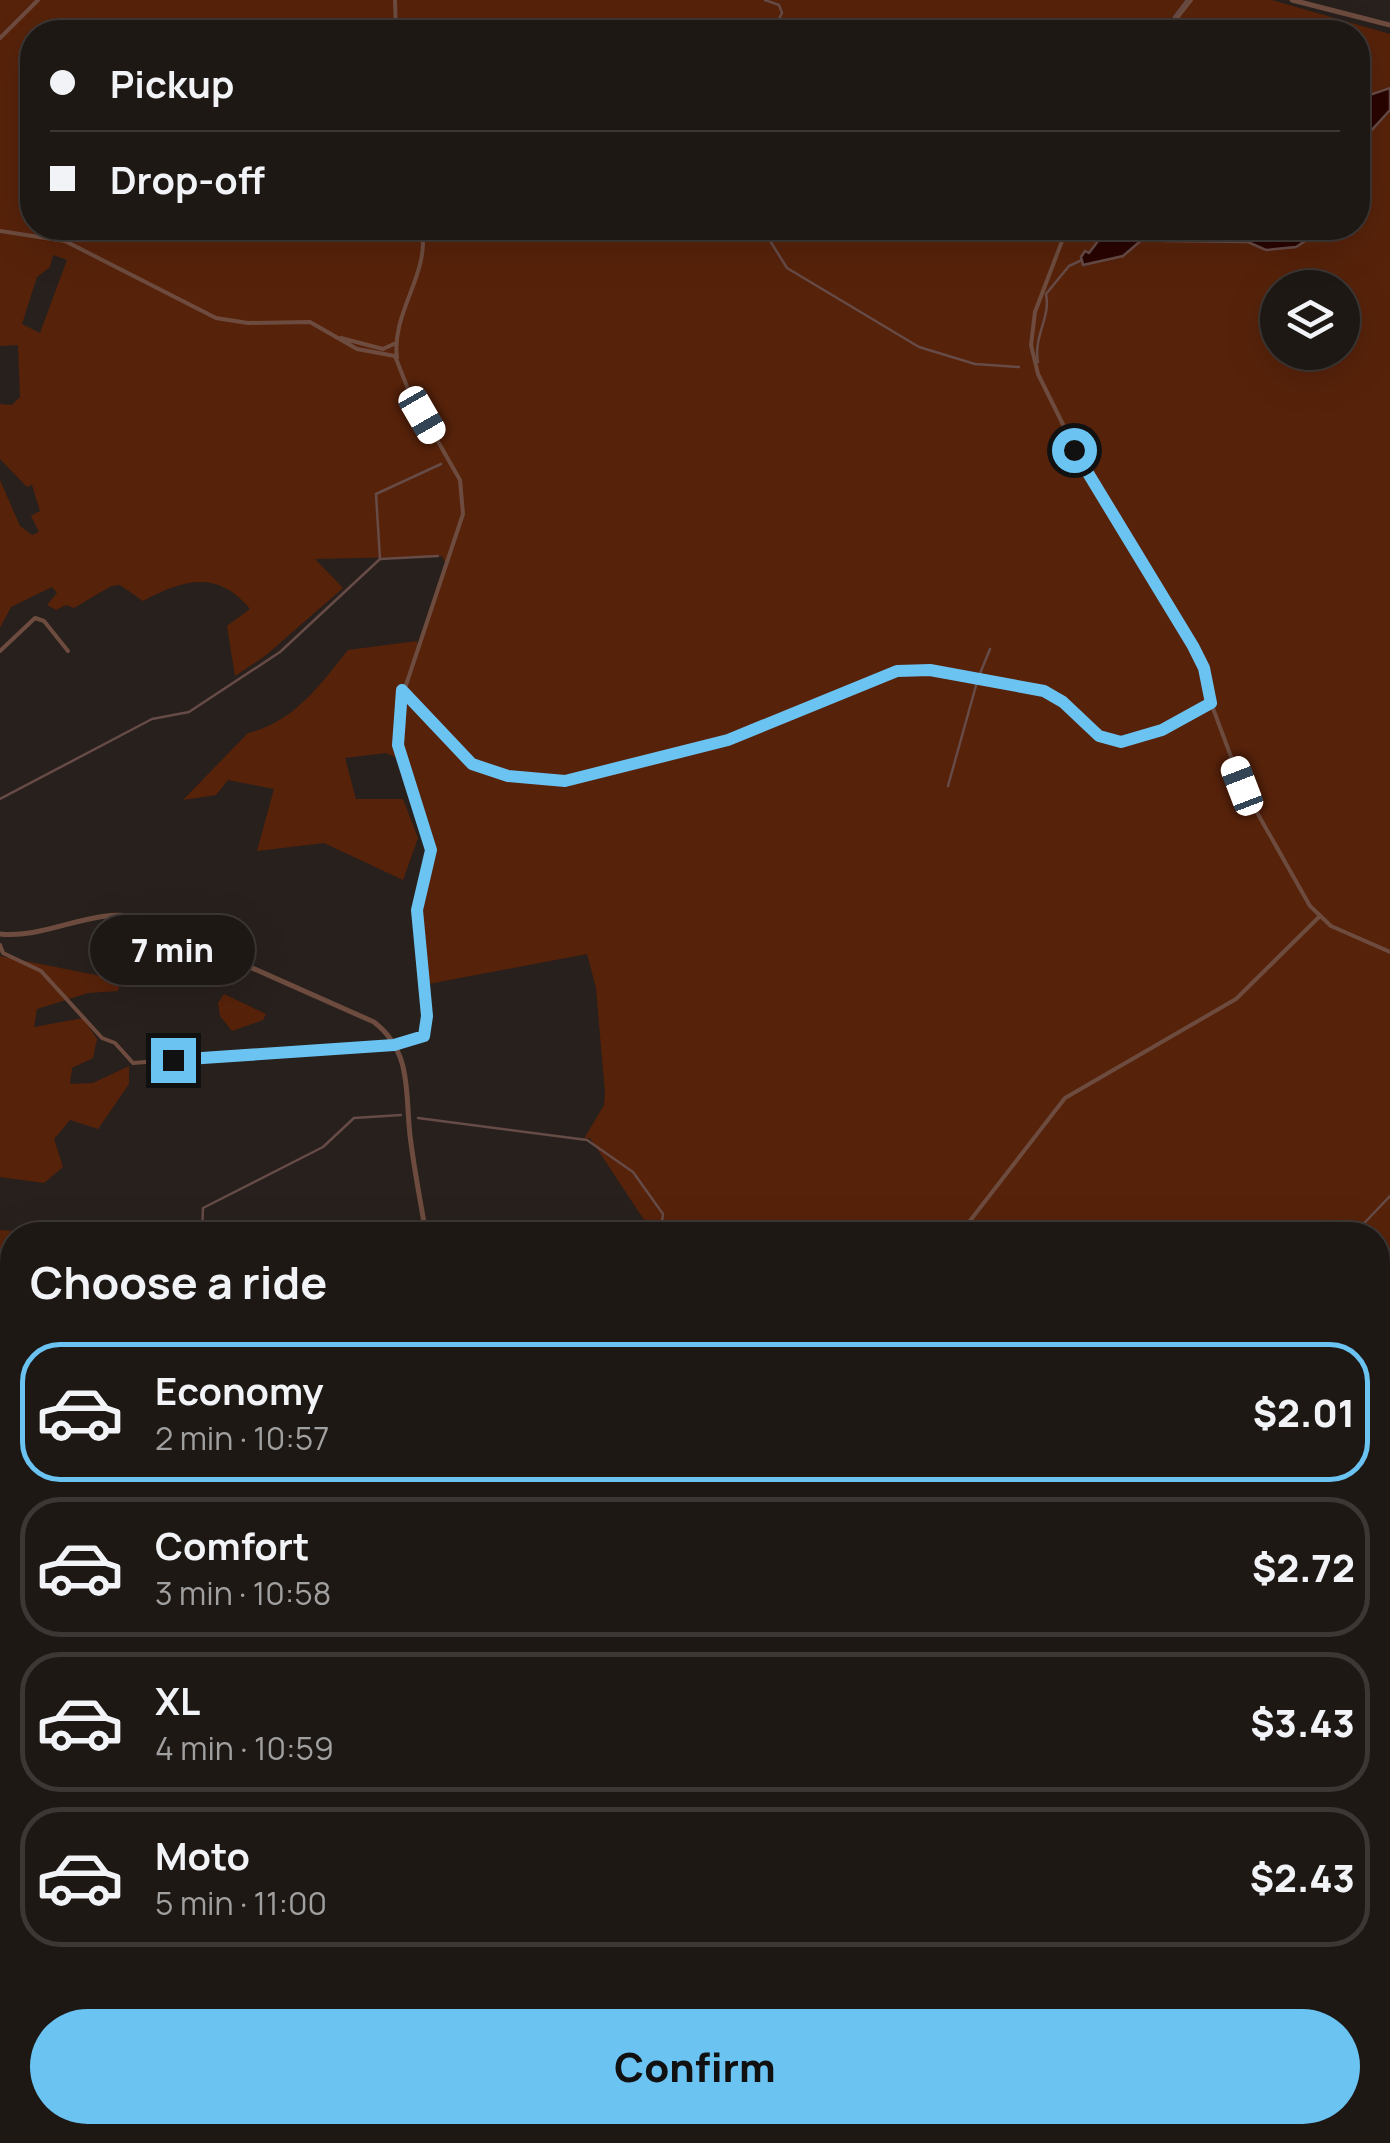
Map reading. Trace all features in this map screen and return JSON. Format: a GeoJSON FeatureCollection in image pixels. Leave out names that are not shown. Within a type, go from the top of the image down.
{"type":"FeatureCollection","features":[{"type":"Feature","properties":{"kind":"street"},"geometry":{"type":"LineString","coordinates":[[0,38],[38,0]]}},
{"type":"Feature","properties":{"kind":"street"},"geometry":{"type":"LineString","coordinates":[[1175,20],[1191,0]]}},
{"type":"Feature","properties":{"kind":"street"},"geometry":{"type":"LineString","coordinates":[[1292,0],[1390,25]]}},
{"type":"Feature","properties":{"kind":"street"},"geometry":{"type":"LineString","coordinates":[[58,240],[216,318],[248,323],[302,320],[374,348],[388,349],[396,343]]}},
{"type":"Feature","properties":{"kind":"street"},"geometry":{"type":"LineString","coordinates":[[0,945],[3,953],[41,971],[102,1038],[115,1043],[134,1062],[394,1044],[416,1041],[426,1028],[417,910],[431,850],[398,745],[402,690],[436,602],[465,501],[460,480],[408,390],[398,358],[396,343],[423,259],[422,240]]}},
{"type":"Feature","properties":{"kind":"street"},"geometry":{"type":"LineString","coordinates":[[1062,240],[1035,312],[1034,362],[1090,481],[1201,661],[1211,703],[1250,803],[1319,917],[1390,952]]}},
{"type":"Feature","properties":{"kind":"street"},"geometry":{"type":"LineString","coordinates":[[339,337],[358,349],[398,358]]}},
{"type":"Feature","properties":{"kind":"street"},"geometry":{"type":"LineString","coordinates":[[0,651],[36,618],[44,621],[68,651]]}},
{"type":"Feature","properties":{"kind":"street"},"geometry":{"type":"LineString","coordinates":[[402,690],[472,764],[508,776],[565,781],[728,740],[897,671],[930,670],[1044,691],[1063,702],[1099,736],[1121,742],[1162,730],[1211,703]]}},
{"type":"Feature","properties":{"kind":"street"},"geometry":{"type":"LineString","coordinates":[[0,935],[19,936],[115,915],[137,917],[366,1018],[394,1044],[408,1084],[410,1140],[424,1222]]}},
{"type":"Feature","properties":{"kind":"street"},"geometry":{"type":"LineString","coordinates":[[969,1222],[1065,1098],[1236,998],[1319,917]]}},
{"type":"Feature","properties":{"kind":"street"},"geometry":{"type":"LineString","coordinates":[[0,1801],[0,1809]]}},
{"type":"Feature","properties":{"kind":"shaded area"},"geometry":{"type":"Polygon","coordinates":[[[0,0],[1272,0],[1341,20],[20,20],[20,234],[0,231],[0,0]]]}},
{"type":"Feature","properties":{"kind":"shaded area"},"geometry":{"type":"Polygon","coordinates":[[[1370,28],[1390,34],[1390,1222],[645,1222],[590,1138],[584,1139],[604,1105],[605,1093],[596,988],[587,954],[423,985],[417,914],[431,859],[430,841],[402,760],[386,753],[345,758],[356,799],[403,799],[418,838],[403,880],[324,843],[257,851],[274,789],[228,780],[216,795],[183,800],[248,733],[279,720],[305,701],[348,650],[417,641],[417,650],[447,567],[442,556],[315,559],[343,588],[265,656],[235,676],[227,626],[250,609],[238,596],[212,583],[185,584],[143,601],[120,585],[111,586],[74,608],[66,605],[56,610],[47,605],[57,593],[52,587],[11,607],[0,628],[0,480],[20,526],[32,535],[39,532],[31,516],[40,511],[32,485],[27,487],[0,459],[0,404],[12,405],[20,397],[18,345],[0,346],[0,233],[20,235],[20,240],[1370,240],[1370,28]],[[53,255],[50,267],[37,277],[22,324],[40,333],[67,260],[53,255]]]}},
{"type":"Feature","properties":{"kind":"shaded area"},"geometry":{"type":"Polygon","coordinates":[[[1390,88],[1390,110],[1370,132],[1370,95],[1390,88]]]}},
{"type":"Feature","properties":{"kind":"shaded area"},"geometry":{"type":"Polygon","coordinates":[[[1099,240],[1142,240],[1123,256],[1083,265],[1081,257],[1085,251],[1089,253],[1099,240]]]}},
{"type":"Feature","properties":{"kind":"shaded area"},"geometry":{"type":"Polygon","coordinates":[[[1307,240],[1296,247],[1266,250],[1248,242],[1165,241],[1307,240]]]}},
{"type":"Feature","properties":{"kind":"shaded area"},"geometry":{"type":"Polygon","coordinates":[[[0,956],[121,980],[118,991],[88,993],[37,1009],[34,1027],[83,1018],[97,1039],[93,1058],[72,1068],[70,1084],[93,1083],[129,1066],[129,1084],[98,1129],[70,1120],[54,1139],[63,1167],[44,1183],[0,1177],[0,956]]]}},
{"type":"Feature","properties":{"kind":"shaded area"},"geometry":{"type":"Polygon","coordinates":[[[224,994],[266,1014],[263,1020],[232,1031],[220,1016],[218,1003],[224,994]]]}},
{"type":"Feature","properties":{"kind":"waterway"},"geometry":{"type":"LineString","coordinates":[[765,0],[779,5],[782,13],[778,20]]}},
{"type":"Feature","properties":{"kind":"waterway"},"geometry":{"type":"LineString","coordinates":[[1174,17],[1187,0]]}},
{"type":"Feature","properties":{"kind":"waterway"},"geometry":{"type":"LineString","coordinates":[[770,240],[787,268],[919,347],[975,364],[1019,367]]}},
{"type":"Feature","properties":{"kind":"waterway"},"geometry":{"type":"LineString","coordinates":[[1038,362],[1046,294],[1069,266],[1082,260]]}},
{"type":"Feature","properties":{"kind":"waterway"},"geometry":{"type":"LineString","coordinates":[[0,799],[152,719],[189,712],[280,652],[380,559],[376,494],[441,464]]}},
{"type":"Feature","properties":{"kind":"waterway"},"geometry":{"type":"LineString","coordinates":[[380,559],[438,556]]}},
{"type":"Feature","properties":{"kind":"waterway"},"geometry":{"type":"LineString","coordinates":[[979,676],[990,649]]}},
{"type":"Feature","properties":{"kind":"waterway"},"geometry":{"type":"LineString","coordinates":[[948,786],[977,682]]}},
{"type":"Feature","properties":{"kind":"waterway"},"geometry":{"type":"LineString","coordinates":[[202,1222],[203,1208],[323,1147],[354,1118],[401,1115]]}},
{"type":"Feature","properties":{"kind":"waterway"},"geometry":{"type":"LineString","coordinates":[[418,1118],[587,1140],[633,1172],[663,1214],[662,1222]]}},
{"type":"Feature","properties":{"kind":"waterway"},"geometry":{"type":"LineString","coordinates":[[1365,1222],[1390,1196]]}},
{"type":"Feature","properties":{"kind":"route"},"geometry":{"type":"LineString","coordinates":[[173,1060],[394,1045],[424,1036],[427,1016],[417,910],[431,850],[429,831],[396,734],[402,690],[410,694],[450,744],[472,764],[508,776],[565,781],[728,740],[897,671],[930,670],[1044,691],[1063,702],[1099,736],[1121,742],[1132,742],[1162,730],[1211,703],[1204,668],[1193,646],[1074,450]]}}]}
